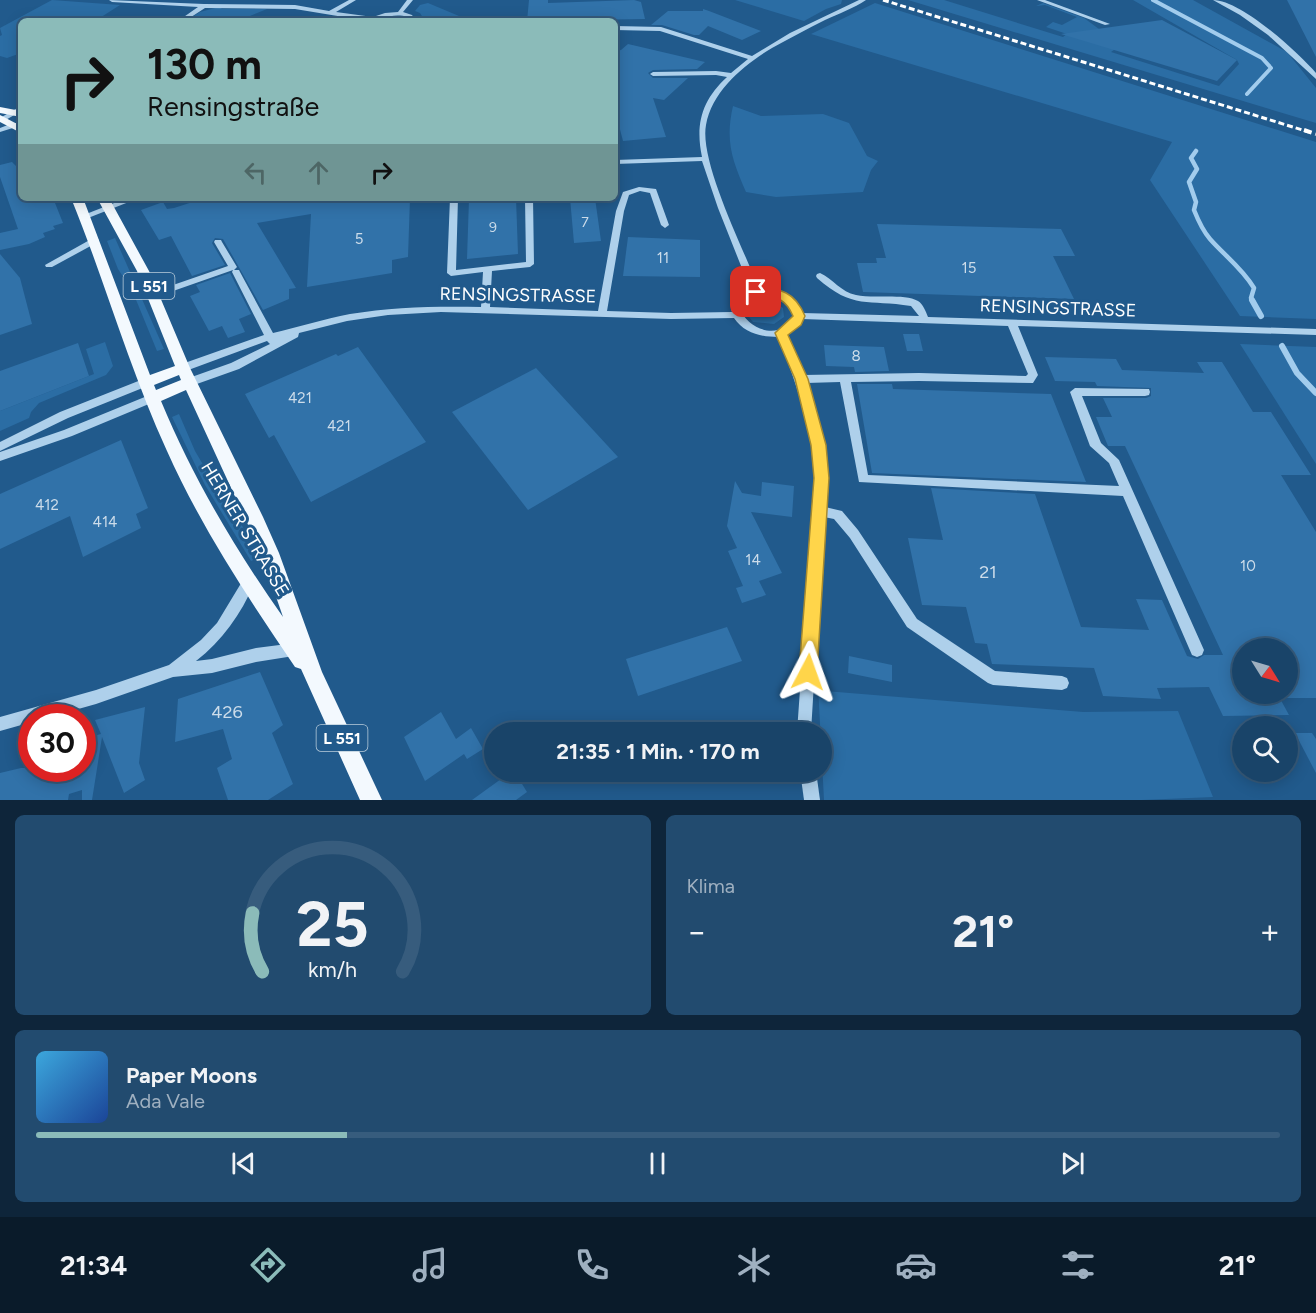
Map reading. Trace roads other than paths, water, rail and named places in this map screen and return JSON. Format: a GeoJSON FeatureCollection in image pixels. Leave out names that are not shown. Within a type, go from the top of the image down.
{"type":"FeatureCollection","features":[{"type":"Feature","properties":{"kind":"main road"},"geometry":{"type":"LineString","coordinates":[[0,119],[18,111]]}},
{"type":"Feature","properties":{"kind":"main road"},"geometry":{"type":"LineString","coordinates":[[0,119],[17,128]]}},
{"type":"Feature","properties":{"kind":"main road","name":"HERNER STRASSE"},"geometry":{"type":"LineString","coordinates":[[78,201],[95,240],[152,399],[181,464],[248,584],[313,675]]}},
{"type":"Feature","properties":{"kind":"main road","name":"HERNER STRASSE"},"geometry":{"type":"LineString","coordinates":[[109,201],[153,295],[186,375],[270,553],[313,675],[371,800]]}},
{"type":"Feature","properties":{"kind":"main road"},"geometry":{"type":"LineString","coordinates":[[146,382],[186,375]]}},
{"type":"Feature","properties":{"kind":"main road"},"geometry":{"type":"LineString","coordinates":[[152,399],[186,375]]}},
{"type":"Feature","properties":{"kind":"street"},"geometry":{"type":"LineString","coordinates":[[112,0],[204,6],[278,6],[362,18]]}},
{"type":"Feature","properties":{"kind":"street"},"geometry":{"type":"LineString","coordinates":[[331,12],[353,0]]}},
{"type":"Feature","properties":{"kind":"street"},"geometry":{"type":"LineString","coordinates":[[399,14],[410,0]]}},
{"type":"Feature","properties":{"kind":"street"},"geometry":{"type":"LineString","coordinates":[[756,292],[727,221],[706,159],[702,126],[710,103],[730,75],[752,58],[863,0]]}},
{"type":"Feature","properties":{"kind":"street"},"geometry":{"type":"LineString","coordinates":[[1040,0],[1107,24]]}},
{"type":"Feature","properties":{"kind":"street"},"geometry":{"type":"LineString","coordinates":[[1220,1],[1261,27],[1309,68],[1316,77]]}},
{"type":"Feature","properties":{"kind":"street"},"geometry":{"type":"LineString","coordinates":[[186,18],[204,6]]}},
{"type":"Feature","properties":{"kind":"street"},"geometry":{"type":"LineString","coordinates":[[377,18],[399,14],[411,18]]}},
{"type":"Feature","properties":{"kind":"street"},"geometry":{"type":"LineString","coordinates":[[618,28],[661,29],[752,58]]}},
{"type":"Feature","properties":{"kind":"street"},"geometry":{"type":"LineString","coordinates":[[653,74],[716,73],[730,75]]}},
{"type":"Feature","properties":{"kind":"street"},"geometry":{"type":"LineString","coordinates":[[618,162],[706,159]]}},
{"type":"Feature","properties":{"kind":"street"},"geometry":{"type":"LineString","coordinates":[[602,314],[620,211],[626,194],[639,189],[653,190],[665,225]]}},
{"type":"Feature","properties":{"kind":"street"},"geometry":{"type":"LineString","coordinates":[[85,216],[109,201]]}},
{"type":"Feature","properties":{"kind":"street"},"geometry":{"type":"LineString","coordinates":[[454,201],[451,273],[530,264],[529,201]]}},
{"type":"Feature","properties":{"kind":"street"},"geometry":{"type":"LineString","coordinates":[[49,265],[95,240]]}},
{"type":"Feature","properties":{"kind":"street"},"geometry":{"type":"LineString","coordinates":[[153,295],[233,267],[218,242]]}},
{"type":"Feature","properties":{"kind":"street"},"geometry":{"type":"LineString","coordinates":[[485,310],[488,268]]}},
{"type":"Feature","properties":{"kind":"street"},"geometry":{"type":"LineString","coordinates":[[236,272],[275,347]]}},
{"type":"Feature","properties":{"kind":"street"},"geometry":{"type":"LineString","coordinates":[[820,276],[836,291],[855,299],[914,303],[925,320]]}},
{"type":"Feature","properties":{"kind":"street"},"geometry":{"type":"LineString","coordinates":[[756,292],[771,292],[785,296],[794,305],[799,316],[796,322],[781,333],[750,329],[740,323],[735,315],[738,300],[756,292]]}},
{"type":"Feature","properties":{"kind":"street","name":"RENSINGSTRASSE"},"geometry":{"type":"LineString","coordinates":[[186,375],[269,337],[347,318],[388,312],[485,310],[735,315]]}},
{"type":"Feature","properties":{"kind":"street","name":"RENSINGSTRASSE"},"geometry":{"type":"LineString","coordinates":[[799,316],[1316,332]]}},
{"type":"Feature","properties":{"kind":"street"},"geometry":{"type":"LineString","coordinates":[[801,379],[919,377],[1029,380],[1033,375],[1012,323]]}},
{"type":"Feature","properties":{"kind":"street","name":"RENSINGSTRASSE"},"geometry":{"type":"LineString","coordinates":[[186,375],[275,347],[303,330]]}},
{"type":"Feature","properties":{"kind":"street"},"geometry":{"type":"LineString","coordinates":[[781,333],[801,379],[818,445],[821,478],[805,722]]}},
{"type":"Feature","properties":{"kind":"street"},"geometry":{"type":"LineString","coordinates":[[845,379],[863,479],[1126,491]]}},
{"type":"Feature","properties":{"kind":"street"},"geometry":{"type":"LineString","coordinates":[[0,447],[64,415],[146,382]]}},
{"type":"Feature","properties":{"kind":"street"},"geometry":{"type":"LineString","coordinates":[[1145,392],[1075,392],[1096,446],[1113,460],[1197,650]]}},
{"type":"Feature","properties":{"kind":"street"},"geometry":{"type":"LineString","coordinates":[[0,457],[68,433],[152,399]]}},
{"type":"Feature","properties":{"kind":"street"},"geometry":{"type":"LineString","coordinates":[[819,511],[838,515],[854,534],[912,623],[993,678],[1062,683]]}},
{"type":"Feature","properties":{"kind":"street"},"geometry":{"type":"LineString","coordinates":[[173,670],[206,645],[222,627],[248,584]]}},
{"type":"Feature","properties":{"kind":"street"},"geometry":{"type":"LineString","coordinates":[[0,724],[96,697],[173,670],[212,666],[256,654],[295,650]]}},
{"type":"Feature","properties":{"kind":"street"},"geometry":{"type":"LineString","coordinates":[[810,782],[812,800]]}},
{"type":"Feature","properties":{"kind":"waterway"},"geometry":{"type":"LineString","coordinates":[[1153,0],[1262,58],[1271,68],[1247,94]]}},
{"type":"Feature","properties":{"kind":"waterway"},"geometry":{"type":"LineString","coordinates":[[1196,151],[1191,158],[1197,169],[1189,182],[1196,202],[1194,210],[1207,236],[1239,268],[1254,288],[1251,298],[1253,301]]}},
{"type":"Feature","properties":{"kind":"waterway"},"geometry":{"type":"LineString","coordinates":[[1252,300],[1261,316]]}},
{"type":"Feature","properties":{"kind":"waterway"},"geometry":{"type":"LineString","coordinates":[[1282,346],[1297,373],[1316,393]]}},
{"type":"Feature","properties":{"kind":"railway"},"geometry":{"type":"LineString","coordinates":[[883,0],[1309,132]]}},
{"type":"Feature","properties":{"kind":"railway"},"geometry":{"type":"LineString","coordinates":[[1304,130],[1316,134]]}}]}
